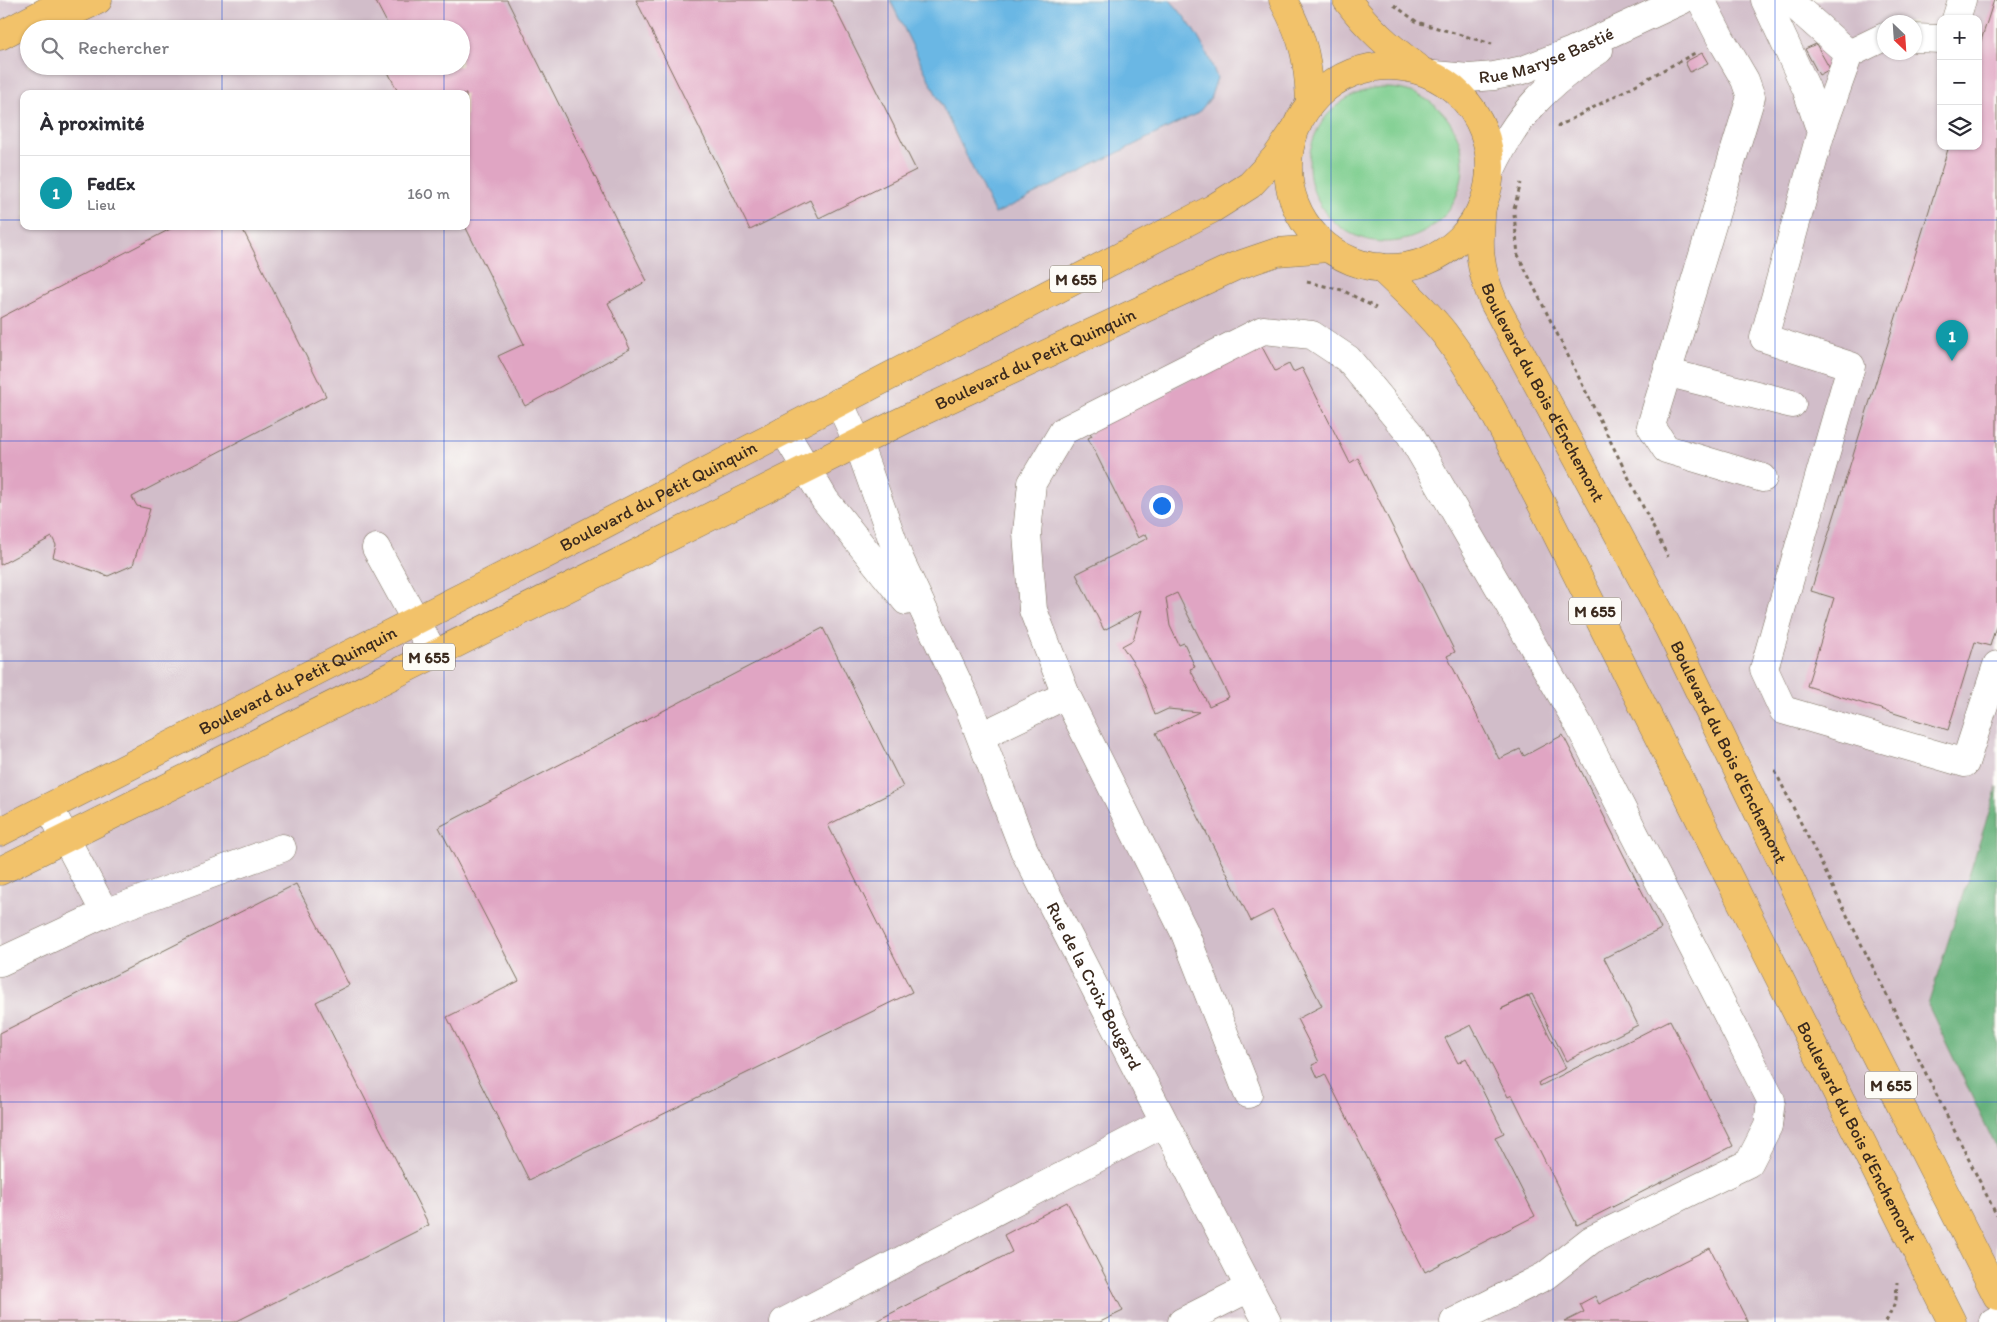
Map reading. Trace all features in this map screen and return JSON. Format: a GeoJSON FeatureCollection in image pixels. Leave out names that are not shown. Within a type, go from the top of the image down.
{"type":"FeatureCollection","features":[{"type":"Feature","properties":{"kind":"main road"},"geometry":{"type":"LineString","coordinates":[[30,20],[68,0]]}},
{"type":"Feature","properties":{"kind":"main road"},"geometry":{"type":"LineString","coordinates":[[55,20],[98,0]]}},
{"type":"Feature","properties":{"kind":"main road"},"geometry":{"type":"LineString","coordinates":[[1283,0],[1303,43],[1308,63],[1310,102]]}},
{"type":"Feature","properties":{"kind":"main road"},"geometry":{"type":"LineString","coordinates":[[1347,0],[1370,29],[1391,49],[1428,73],[1462,96],[1476,115],[1489,148],[1490,172],[1482,206],[1470,226],[1446,250],[1425,261],[1391,268],[1358,263],[1328,248],[1305,225],[1291,195],[1287,163],[1294,131],[1310,102],[1326,86],[1336,80],[1367,68],[1390,65],[1412,68],[1428,73]]}},
{"type":"Feature","properties":{"kind":"main road"},"geometry":{"type":"LineString","coordinates":[[0,36],[20,25]]}},
{"type":"Feature","properties":{"kind":"main road"},"geometry":{"type":"LineString","coordinates":[[0,45],[20,36]]}},
{"type":"Feature","properties":{"kind":"main road","name":"Boulevard du Petit Quinquin"},"geometry":{"type":"LineString","coordinates":[[0,832],[416,621],[1232,197],[1260,176],[1294,131]]}},
{"type":"Feature","properties":{"kind":"main road","name":"Boulevard du Bois d'Enchemont"},"geometry":{"type":"LineString","coordinates":[[1482,206],[1478,241],[1481,269],[1494,303],[1669,629],[1840,986],[1997,1296]]}},
{"type":"Feature","properties":{"kind":"main road","name":"Boulevard du Petit Quinquin"},"geometry":{"type":"LineString","coordinates":[[0,871],[996,376],[1236,266],[1277,252],[1328,248]]}},
{"type":"Feature","properties":{"kind":"main road","name":"Boulevard du Bois d'Enchemont"},"geometry":{"type":"LineString","coordinates":[[1380,267],[1440,328],[1484,394],[1952,1322]]}},
{"type":"Feature","properties":{"kind":"street","name":"Rue Maryse Bastié"},"geometry":{"type":"LineString","coordinates":[[1428,73],[1469,78],[1494,76],[1523,70],[1572,51],[1682,0]]}},
{"type":"Feature","properties":{"kind":"street"},"geometry":{"type":"LineString","coordinates":[[1701,0],[1745,80],[1751,97],[1652,426],[1666,449],[1763,478]]}},
{"type":"Feature","properties":{"kind":"street"},"geometry":{"type":"LineString","coordinates":[[1765,0],[1806,88],[1822,132]]}},
{"type":"Feature","properties":{"kind":"street"},"geometry":{"type":"LineString","coordinates":[[1792,0],[1794,5],[1849,54]]}},
{"type":"Feature","properties":{"kind":"street"},"geometry":{"type":"LineString","coordinates":[[1957,15],[1962,0]]}},
{"type":"Feature","properties":{"kind":"street","name":"Rue Maryse Bastié"},"geometry":{"type":"LineString","coordinates":[[1490,172],[1503,144],[1519,120],[1539,96],[1584,60],[1654,14]]}},
{"type":"Feature","properties":{"kind":"street"},"geometry":{"type":"LineString","coordinates":[[1922,38],[1937,38]]}},
{"type":"Feature","properties":{"kind":"street"},"geometry":{"type":"LineString","coordinates":[[1877,40],[1849,54],[1822,132],[1764,338],[1851,366],[1764,669],[1783,710],[1965,763],[1997,665]]}},
{"type":"Feature","properties":{"kind":"street"},"geometry":{"type":"LineString","coordinates":[[1248,1094],[1184,931],[1066,695],[1033,610],[1026,533],[1032,483],[1063,431],[1263,330],[1312,335],[1348,360],[1410,434],[1579,725],[1770,1100],[1768,1126],[1749,1163],[1591,1240],[1545,1276],[1454,1322]]}},
{"type":"Feature","properties":{"kind":"street"},"geometry":{"type":"LineString","coordinates":[[1669,373],[1792,404]]}},
{"type":"Feature","properties":{"kind":"street"},"geometry":{"type":"LineString","coordinates":[[839,402],[858,443],[899,558],[937,642]]}},
{"type":"Feature","properties":{"kind":"street"},"geometry":{"type":"LineString","coordinates":[[784,431],[825,500],[876,562],[937,642]]}},
{"type":"Feature","properties":{"kind":"street"},"geometry":{"type":"LineString","coordinates":[[376,548],[434,654]]}},
{"type":"Feature","properties":{"kind":"street","name":"Rue de la Croix Bougard"},"geometry":{"type":"LineString","coordinates":[[937,642],[967,702],[1024,850],[1266,1322]]}},
{"type":"Feature","properties":{"kind":"street"},"geometry":{"type":"LineString","coordinates":[[981,736],[1066,695]]}},
{"type":"Feature","properties":{"kind":"street"},"geometry":{"type":"LineString","coordinates":[[49,807],[105,912]]}},
{"type":"Feature","properties":{"kind":"street"},"geometry":{"type":"LineString","coordinates":[[0,962],[105,912],[282,848]]}},
{"type":"Feature","properties":{"kind":"street"},"geometry":{"type":"LineString","coordinates":[[784,1322],[1164,1123]]}},
{"type":"Feature","properties":{"kind":"street"},"geometry":{"type":"LineString","coordinates":[[1182,1322],[1249,1288]]}},
{"type":"Feature","properties":{"kind":"street"},"geometry":{"type":"LineString","coordinates":[[1993,1322],[1997,1320]]}},
{"type":"Feature","properties":{"kind":"path"},"geometry":{"type":"LineString","coordinates":[[1389,2],[1418,22],[1494,44]]}},
{"type":"Feature","properties":{"kind":"path"},"geometry":{"type":"LineString","coordinates":[[1550,130],[1721,39]]}},
{"type":"Feature","properties":{"kind":"path","name":"Boulevard du Bois d'Enchemont"},"geometry":{"type":"LineString","coordinates":[[1522,180],[1514,208],[1518,255],[1669,560]]}},
{"type":"Feature","properties":{"kind":"path"},"geometry":{"type":"LineString","coordinates":[[1304,282],[1342,290],[1384,312]]}},
{"type":"Feature","properties":{"kind":"path","name":"Boulevard du Bois d'Enchemont"},"geometry":{"type":"LineString","coordinates":[[1771,764],[1997,1216]]}},
{"type":"Feature","properties":{"kind":"path"},"geometry":{"type":"LineString","coordinates":[[1886,1322],[1896,1300],[1896,1280]]}},
{"type":"Feature","properties":{"kind":"shaded area"},"geometry":{"type":"Polygon","coordinates":[[[0,0],[1997,0],[1997,787],[1929,1005],[1997,1149],[1997,1322],[0,1322],[0,0]]]}},
{"type":"Feature","properties":{"kind":"green space"},"geometry":{"type":"Polygon","coordinates":[[[1386,88],[1415,94],[1429,101],[1440,111],[1450,122],[1457,136],[1463,165],[1457,194],[1450,208],[1440,219],[1429,229],[1415,236],[1386,242],[1357,236],[1343,229],[1332,219],[1322,208],[1315,194],[1309,165],[1315,136],[1322,122],[1332,111],[1343,101],[1357,94],[1386,88]]]}},
{"type":"Feature","properties":{"kind":"green space"},"geometry":{"type":"Polygon","coordinates":[[[1997,787],[1997,1149],[1928,1005],[1997,787]]]}},
{"type":"Feature","properties":{"kind":"water"},"geometry":{"type":"Polygon","coordinates":[[[890,0],[1170,0],[1198,37],[1217,78],[1210,99],[1198,113],[995,214],[890,0]]]}},
{"type":"Feature","properties":{"kind":"building"},"geometry":{"type":"Polygon","coordinates":[[[375,0],[507,0],[647,281],[608,303],[630,349],[525,406],[498,356],[524,344],[467,230],[470,230],[470,90],[397,90],[390,75],[470,75],[470,20],[385,20],[375,0]]]}},
{"type":"Feature","properties":{"kind":"building"},"geometry":{"type":"Polygon","coordinates":[[[636,0],[831,0],[916,170],[819,218],[810,200],[750,230],[636,0]]]}},
{"type":"Feature","properties":{"kind":"building"},"geometry":{"type":"Polygon","coordinates":[[[1994,0],[1997,0],[1997,623],[1990,646],[1975,642],[1948,730],[1807,686],[1834,598],[1811,591],[1948,150],[1982,150],[1982,38],[1994,0]]]}},
{"type":"Feature","properties":{"kind":"building"},"geometry":{"type":"Polygon","coordinates":[[[1816,44],[1830,69],[1819,75],[1805,49],[1816,44]]]}},
{"type":"Feature","properties":{"kind":"building"},"geometry":{"type":"Polygon","coordinates":[[[1702,53],[1708,63],[1690,72],[1685,62],[1702,53]]]}},
{"type":"Feature","properties":{"kind":"building"},"geometry":{"type":"Polygon","coordinates":[[[168,230],[243,230],[326,396],[132,497],[137,506],[150,509],[133,565],[108,576],[53,557],[56,545],[52,537],[0,565],[0,318],[168,230]]]}},
{"type":"Feature","properties":{"kind":"building"},"geometry":{"type":"Polygon","coordinates":[[[1261,345],[1275,371],[1289,364],[1293,372],[1302,368],[1350,463],[1358,458],[1455,652],[1447,656],[1499,759],[1520,749],[1524,756],[1563,735],[1661,929],[1604,958],[1638,1025],[1566,1061],[1532,994],[1501,1009],[1529,996],[1566,1068],[1539,1082],[1540,1086],[1670,1020],[1733,1146],[1577,1225],[1512,1095],[1508,1097],[1471,1025],[1445,1038],[1458,1063],[1466,1058],[1504,1133],[1495,1137],[1535,1216],[1425,1272],[1325,1074],[1318,1078],[1312,1065],[1319,1062],[1297,1019],[1322,1006],[1273,910],[1251,921],[1156,733],[1199,712],[1168,709],[1155,715],[1136,667],[1122,646],[1133,640],[1142,610],[1104,630],[1076,574],[1148,538],[1146,534],[1138,538],[1088,438],[1092,436],[1089,431],[1261,345]],[[1177,593],[1166,598],[1170,626],[1179,645],[1184,643],[1195,667],[1190,669],[1209,706],[1229,697],[1177,593]]]}},
{"type":"Feature","properties":{"kind":"building"},"geometry":{"type":"Polygon","coordinates":[[[823,628],[903,787],[828,825],[912,992],[529,1180],[447,1017],[519,981],[439,827],[823,628]]]}},
{"type":"Feature","properties":{"kind":"building"},"geometry":{"type":"Polygon","coordinates":[[[296,884],[349,985],[316,1002],[429,1225],[235,1322],[0,1322],[0,1033],[296,884]]]}},
{"type":"Feature","properties":{"kind":"building"},"geometry":{"type":"Polygon","coordinates":[[[1067,1202],[1123,1311],[1100,1322],[874,1322],[1012,1252],[1004,1235],[1067,1202]]]}},
{"type":"Feature","properties":{"kind":"building"},"geometry":{"type":"Polygon","coordinates":[[[1710,1248],[1748,1322],[1564,1322],[1584,1312],[1580,1304],[1595,1296],[1599,1304],[1710,1248]]]}},
{"type":"Feature","properties":{"kind":"place","name":"FedEx"},"geometry":{"type":"Point","coordinates":[1952,361]}}]}
